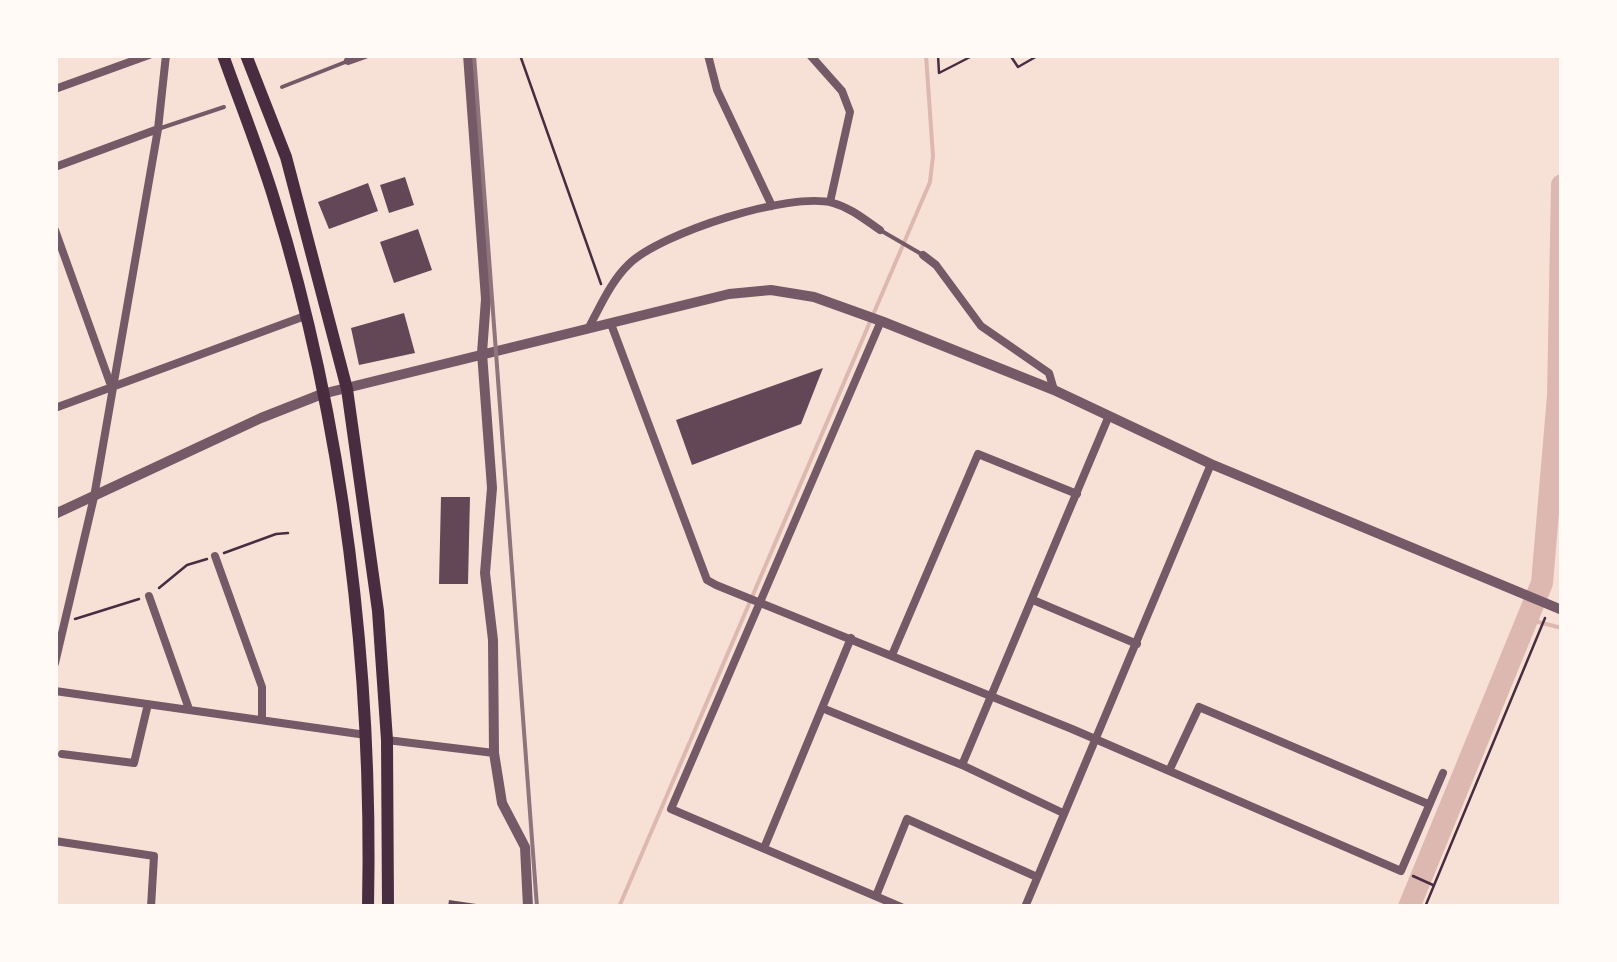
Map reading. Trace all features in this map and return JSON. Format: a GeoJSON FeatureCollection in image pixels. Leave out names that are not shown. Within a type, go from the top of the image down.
{"type":"FeatureCollection","features":[{"type":"Feature","properties":{"kind":"highway"},"geometry":{"type":"LineString","coordinates":[[223,55],[274,200],[329,420],[357,627],[366,735],[368,907]]}},
{"type":"Feature","properties":{"kind":"highway"},"geometry":{"type":"LineString","coordinates":[[246,55],[286,157],[347,389],[378,611],[387,740],[388,907]]}},
{"type":"Feature","properties":{"kind":"street"},"geometry":{"type":"LineString","coordinates":[[55,89],[149,55]]}},
{"type":"Feature","properties":{"kind":"street"},"geometry":{"type":"LineString","coordinates":[[55,663],[94,497],[158,130],[166,55]]}},
{"type":"Feature","properties":{"kind":"street"},"geometry":{"type":"LineString","coordinates":[[348,62],[366,55]]}},
{"type":"Feature","properties":{"kind":"street"},"geometry":{"type":"LineString","coordinates":[[468,55],[486,298],[482,353],[492,488],[484,572],[493,640],[494,753],[502,803],[525,847],[528,907]]}},
{"type":"Feature","properties":{"kind":"street"},"geometry":{"type":"LineString","coordinates":[[708,55],[717,90],[772,206]]}},
{"type":"Feature","properties":{"kind":"street"},"geometry":{"type":"LineString","coordinates":[[810,55],[842,91],[850,112],[830,202]]}},
{"type":"Feature","properties":{"kind":"street"},"geometry":{"type":"LineString","coordinates":[[55,168],[158,130]]}},
{"type":"Feature","properties":{"kind":"street"},"geometry":{"type":"LineString","coordinates":[[588,329],[630,263],[675,235],[772,206],[830,202],[880,230]]}},
{"type":"Feature","properties":{"kind":"street"},"geometry":{"type":"LineString","coordinates":[[55,230],[112,388]]}},
{"type":"Feature","properties":{"kind":"street"},"geometry":{"type":"LineString","coordinates":[[924,255],[936,265],[981,326],[1049,373],[1054,390]]}},
{"type":"Feature","properties":{"kind":"street"},"geometry":{"type":"LineString","coordinates":[[55,514],[260,418],[322,394],[730,294],[770,290],[814,297],[1054,390],[1211,464],[1557,607]]}},
{"type":"Feature","properties":{"kind":"street"},"geometry":{"type":"LineString","coordinates":[[55,408],[305,316]]}},
{"type":"Feature","properties":{"kind":"street"},"geometry":{"type":"LineString","coordinates":[[881,321],[672,809],[901,907]]}},
{"type":"Feature","properties":{"kind":"street"},"geometry":{"type":"LineString","coordinates":[[611,324],[707,580],[1097,739],[1401,871],[1443,774]]}},
{"type":"Feature","properties":{"kind":"street"},"geometry":{"type":"LineString","coordinates":[[962,765],[1108,418]]}},
{"type":"Feature","properties":{"kind":"street"},"geometry":{"type":"LineString","coordinates":[[892,655],[978,454],[1077,494]]}},
{"type":"Feature","properties":{"kind":"street"},"geometry":{"type":"LineString","coordinates":[[1025,907],[1211,464]]}},
{"type":"Feature","properties":{"kind":"street"},"geometry":{"type":"LineString","coordinates":[[215,556],[262,687],[262,718]]}},
{"type":"Feature","properties":{"kind":"street"},"geometry":{"type":"LineString","coordinates":[[149,596],[188,709]]}},
{"type":"Feature","properties":{"kind":"street"},"geometry":{"type":"LineString","coordinates":[[1033,600],[1137,644]]}},
{"type":"Feature","properties":{"kind":"street"},"geometry":{"type":"LineString","coordinates":[[764,848],[851,638]]}},
{"type":"Feature","properties":{"kind":"street"},"geometry":{"type":"LineString","coordinates":[[55,691],[366,735]]}},
{"type":"Feature","properties":{"kind":"street"},"geometry":{"type":"LineString","coordinates":[[62,754],[134,763],[148,704]]}},
{"type":"Feature","properties":{"kind":"street"},"geometry":{"type":"LineString","coordinates":[[1170,771],[1198,707],[1428,804]]}},
{"type":"Feature","properties":{"kind":"street"},"geometry":{"type":"LineString","coordinates":[[822,708],[962,765],[1063,813]]}},
{"type":"Feature","properties":{"kind":"street"},"geometry":{"type":"LineString","coordinates":[[387,740],[494,753]]}},
{"type":"Feature","properties":{"kind":"street"},"geometry":{"type":"LineString","coordinates":[[876,896],[907,819],[1037,876]]}},
{"type":"Feature","properties":{"kind":"street"},"geometry":{"type":"LineString","coordinates":[[55,842],[154,856],[151,907]]}},
{"type":"Feature","properties":{"kind":"lane"},"geometry":{"type":"LineString","coordinates":[[282,87],[348,62]]}},
{"type":"Feature","properties":{"kind":"lane"},"geometry":{"type":"LineString","coordinates":[[158,130],[224,108]]}},
{"type":"Feature","properties":{"kind":"lane"},"geometry":{"type":"LineString","coordinates":[[880,230],[924,255]]}},
{"type":"Feature","properties":{"kind":"path"},"geometry":{"type":"LineString","coordinates":[[520,55],[606,297]]}},
{"type":"Feature","properties":{"kind":"path"},"geometry":{"type":"LineString","coordinates":[[938,55],[938,73],[974,55]]}},
{"type":"Feature","properties":{"kind":"path"},"geometry":{"type":"LineString","coordinates":[[1010,55],[1018,67],[1039,55]]}},
{"type":"Feature","properties":{"kind":"path"},"geometry":{"type":"LineString","coordinates":[[66,622],[149,596],[187,565],[288,533]]}},
{"type":"Feature","properties":{"kind":"path"},"geometry":{"type":"LineString","coordinates":[[1425,907],[1557,607]]}},
{"type":"Feature","properties":{"kind":"path"},"geometry":{"type":"LineString","coordinates":[[1408,874],[1432,885]]}},
{"type":"Feature","properties":{"kind":"building"},"geometry":{"type":"Polygon","coordinates":[[[405,177],[414,205],[389,213],[380,185],[405,177]]]}},
{"type":"Feature","properties":{"kind":"building"},"geometry":{"type":"Polygon","coordinates":[[[368,183],[378,211],[329,229],[318,202],[368,183]]]}},
{"type":"Feature","properties":{"kind":"building"},"geometry":{"type":"Polygon","coordinates":[[[418,229],[432,270],[394,283],[380,242],[418,229]]]}},
{"type":"Feature","properties":{"kind":"building"},"geometry":{"type":"Polygon","coordinates":[[[404,313],[415,353],[359,365],[351,328],[404,313]]]}},
{"type":"Feature","properties":{"kind":"building"},"geometry":{"type":"Polygon","coordinates":[[[823,368],[801,424],[692,465],[676,420],[823,368]]]}},
{"type":"Feature","properties":{"kind":"building"},"geometry":{"type":"Polygon","coordinates":[[[441,497],[470,497],[468,584],[439,584],[441,497]]]}},
{"type":"Feature","properties":{"kind":"building"},"geometry":{"type":"Polygon","coordinates":[[[449,900],[483,905],[483,907],[448,907],[449,900]]]}},
{"type":"Feature","properties":{"kind":"waterway"},"geometry":{"type":"LineString","coordinates":[[619,907],[930,182],[933,156],[926,55]]}},
{"type":"Feature","properties":{"kind":"waterway"},"geometry":{"type":"LineString","coordinates":[[1409,907],[1542,583],[1558,396],[1562,185]]}},
{"type":"Feature","properties":{"kind":"waterway"},"geometry":{"type":"LineString","coordinates":[[1526,619],[1562,628]]}},
{"type":"Feature","properties":{"kind":"railway"},"geometry":{"type":"LineString","coordinates":[[474,55],[537,907]]}}]}
